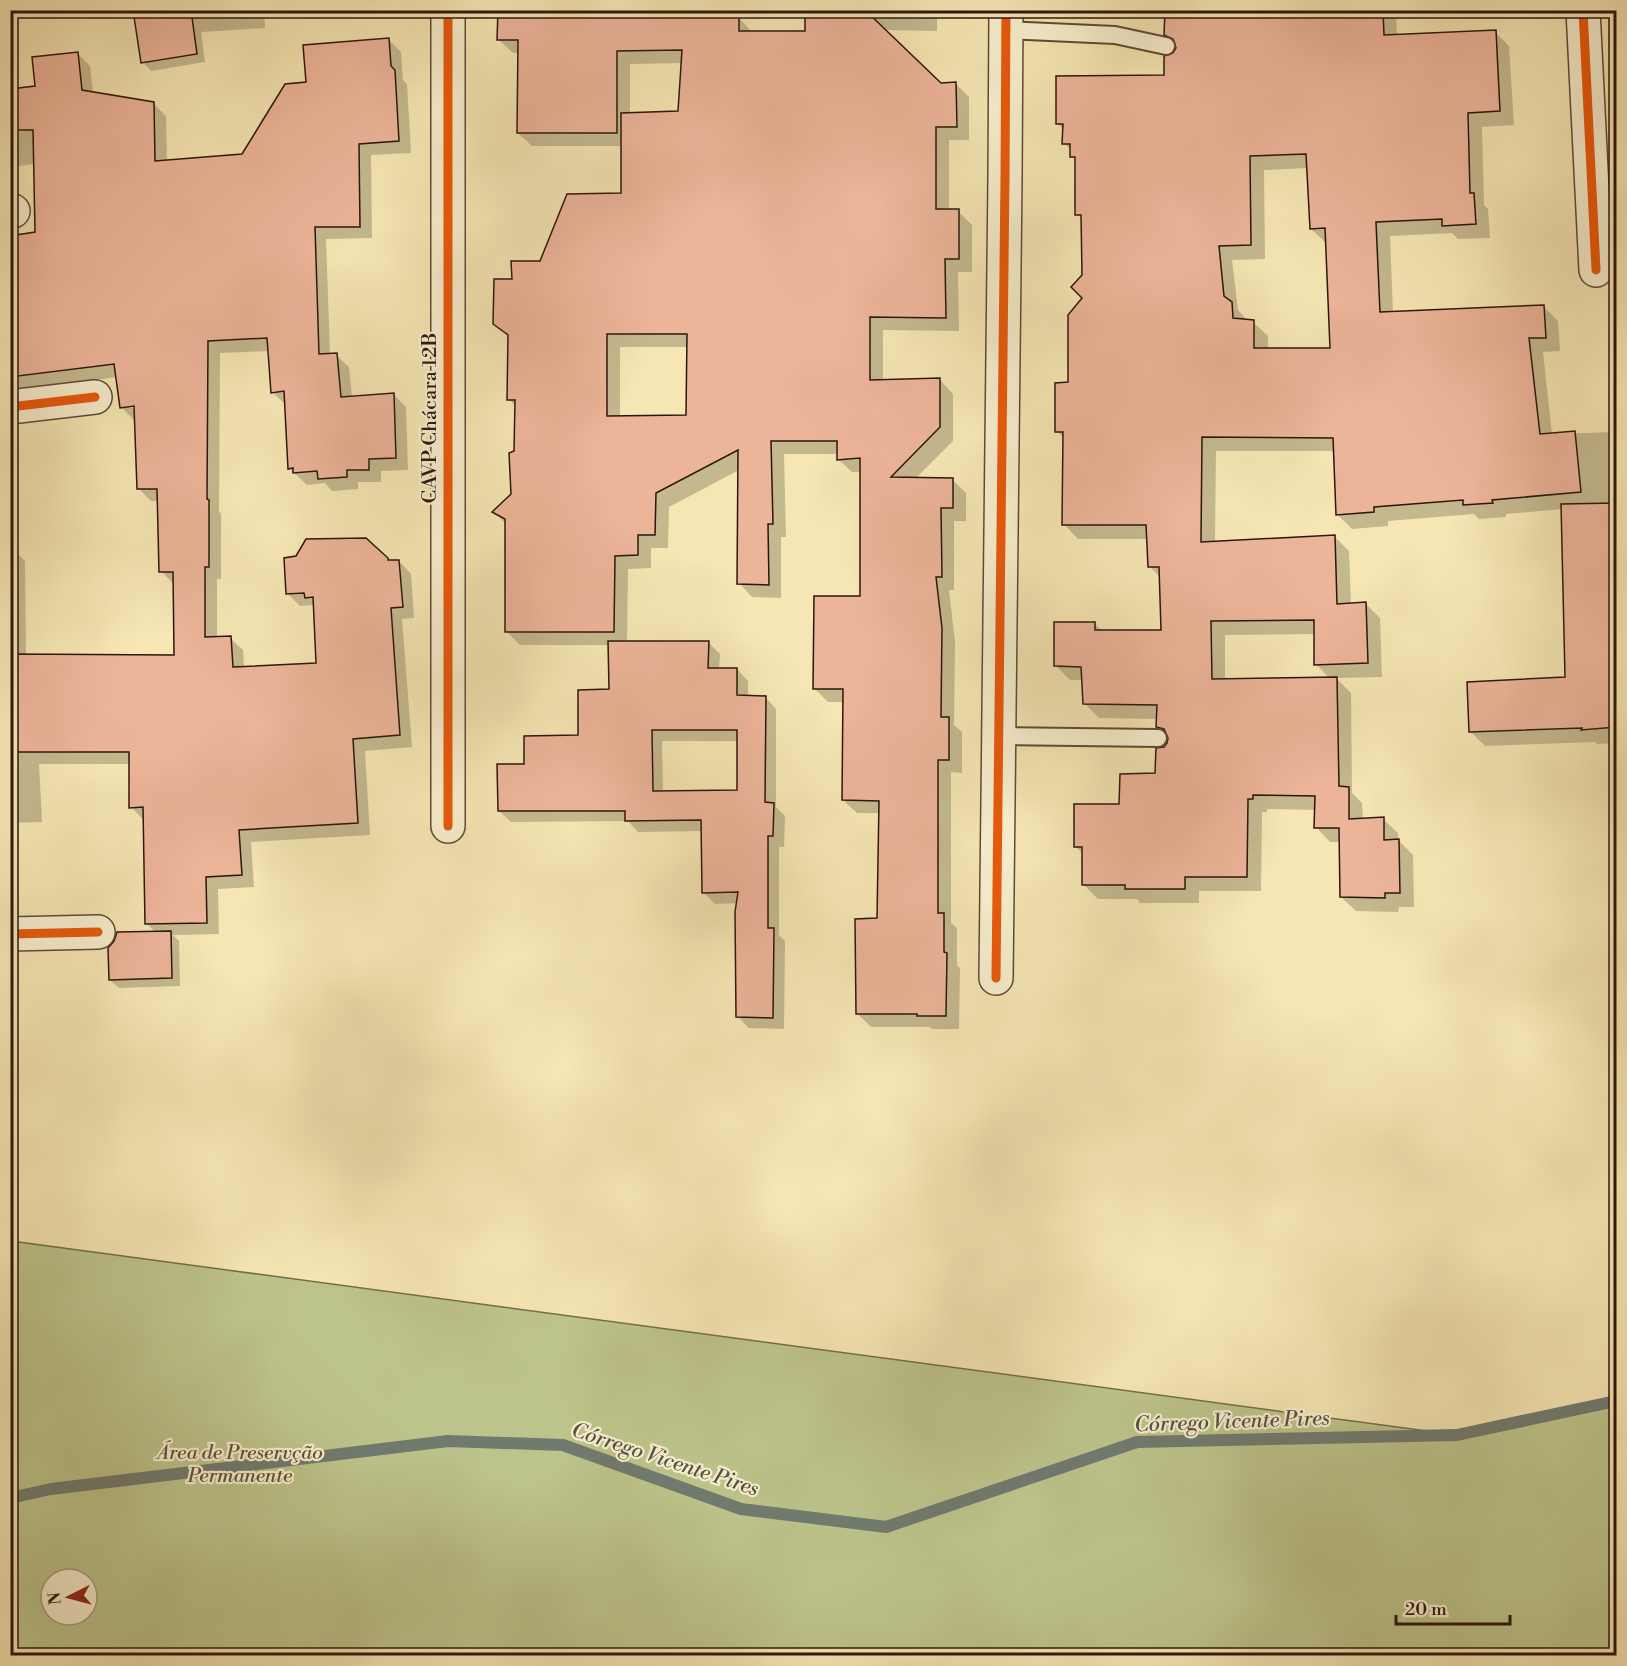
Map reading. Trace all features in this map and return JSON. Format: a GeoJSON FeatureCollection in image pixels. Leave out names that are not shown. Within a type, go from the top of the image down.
{"type":"FeatureCollection","features":[{"type":"Feature","properties":{"kind":"street","name":"CAVP Chácara 12B"},"geometry":{"type":"LineString","coordinates":[[448,10],[448,826]]}},
{"type":"Feature","properties":{"kind":"street"},"geometry":{"type":"LineString","coordinates":[[1583,10],[1596,270]]}},
{"type":"Feature","properties":{"kind":"street"},"geometry":{"type":"LineString","coordinates":[[996,978],[1006,20]]}},
{"type":"Feature","properties":{"kind":"street"},"geometry":{"type":"LineString","coordinates":[[10,407],[95,397]]}},
{"type":"Feature","properties":{"kind":"street"},"geometry":{"type":"LineString","coordinates":[[10,933],[98,932]]}},
{"type":"Feature","properties":{"kind":"lane"},"geometry":{"type":"LineString","coordinates":[[1006,20],[1115,35],[1166,46]]}},
{"type":"Feature","properties":{"kind":"lane"},"geometry":{"type":"LineString","coordinates":[[998,736],[1158,738]]}},
{"type":"Feature","properties":{"kind":"green space","name":"Área de Preservção Permanente"},"geometry":{"type":"Polygon","coordinates":[[[11,1241],[1457,1435],[1616,1401],[1616,1655],[11,1655],[11,1241]]]}},
{"type":"Feature","properties":{"kind":"building"},"geometry":{"type":"Polygon","coordinates":[[[133,10],[191,10],[197,54],[141,63],[133,10]]]}},
{"type":"Feature","properties":{"kind":"building"},"geometry":{"type":"Polygon","coordinates":[[[498,10],[666,12],[667,17],[739,17],[739,31],[805,31],[805,10],[865,10],[941,83],[956,82],[957,127],[936,127],[936,209],[959,209],[959,259],[945,259],[946,318],[870,317],[870,380],[940,378],[940,427],[891,477],[953,478],[953,508],[941,508],[942,577],[936,577],[942,628],[941,717],[949,717],[949,760],[938,760],[938,913],[944,913],[944,952],[947,953],[946,1016],[856,1014],[855,919],[877,918],[879,801],[842,800],[843,689],[813,689],[814,596],[860,596],[860,458],[837,460],[837,441],[771,441],[773,524],[768,524],[769,585],[737,584],[738,450],[656,493],[655,535],[638,535],[638,555],[615,556],[614,632],[505,632],[505,519],[492,512],[511,494],[509,453],[514,451],[515,400],[507,400],[508,335],[493,324],[494,279],[512,279],[511,261],[540,261],[567,194],[621,193],[621,113],[678,111],[682,50],[617,51],[617,133],[517,133],[518,40],[497,40],[498,10]],[[607,334],[607,416],[686,415],[687,334],[607,334]]]}},
{"type":"Feature","properties":{"kind":"building"},"geometry":{"type":"Polygon","coordinates":[[[1165,10],[1383,10],[1384,35],[1496,30],[1500,111],[1468,113],[1470,193],[1474,193],[1476,224],[1442,226],[1442,219],[1376,222],[1380,312],[1544,305],[1546,338],[1529,338],[1540,434],[1575,431],[1581,492],[1492,500],[1493,503],[1463,505],[1463,500],[1374,507],[1374,512],[1336,515],[1333,438],[1202,437],[1201,542],[1335,535],[1337,604],[1366,602],[1368,663],[1314,665],[1314,620],[1211,621],[1212,679],[1337,677],[1339,786],[1349,787],[1349,819],[1384,817],[1384,840],[1399,839],[1400,893],[1385,893],[1385,898],[1340,897],[1339,828],[1314,828],[1315,796],[1253,795],[1253,799],[1248,799],[1247,877],[1185,877],[1185,889],[1125,889],[1125,885],[1082,885],[1082,847],[1074,847],[1074,804],[1119,804],[1120,774],[1155,773],[1156,748],[1164,747],[1168,738],[1164,729],[1156,727],[1157,705],[1083,704],[1081,667],[1054,666],[1054,622],[1095,622],[1095,630],[1161,630],[1159,567],[1148,567],[1146,525],[1062,525],[1063,432],[1055,432],[1055,383],[1068,382],[1068,315],[1082,298],[1071,287],[1082,275],[1081,215],[1075,215],[1075,157],[1070,157],[1070,144],[1062,144],[1063,124],[1056,124],[1056,76],[1164,75],[1164,56],[1173,53],[1176,48],[1173,39],[1164,35],[1165,10]],[[1306,154],[1250,156],[1251,245],[1219,246],[1224,296],[1232,302],[1233,318],[1254,320],[1254,348],[1330,348],[1325,228],[1310,229],[1306,154]]]}},
{"type":"Feature","properties":{"kind":"building"},"geometry":{"type":"Polygon","coordinates":[[[389,38],[391,66],[395,70],[399,141],[359,144],[360,227],[315,227],[319,354],[337,353],[341,397],[394,393],[396,458],[369,459],[369,470],[347,470],[347,477],[318,479],[317,471],[293,473],[293,468],[288,469],[284,391],[271,393],[267,338],[208,341],[209,567],[205,567],[205,637],[231,636],[233,667],[316,663],[313,597],[305,598],[304,593],[286,594],[284,558],[296,556],[306,539],[366,538],[388,560],[399,560],[403,607],[391,608],[400,735],[353,739],[358,823],[239,830],[242,875],[206,877],[207,923],[145,924],[143,807],[129,808],[129,752],[10,752],[10,654],[174,655],[173,572],[159,572],[157,489],[137,489],[134,406],[120,408],[114,364],[10,377],[10,236],[35,232],[33,130],[10,130],[10,89],[35,86],[32,57],[78,52],[82,90],[154,102],[155,161],[242,154],[285,84],[306,82],[303,45],[389,38]]]}},
{"type":"Feature","properties":{"kind":"building"},"geometry":{"type":"Polygon","coordinates":[[[1617,503],[1617,727],[1469,732],[1467,682],[1565,677],[1561,504],[1617,503]]]}},
{"type":"Feature","properties":{"kind":"building"},"geometry":{"type":"Polygon","coordinates":[[[608,641],[709,641],[708,668],[737,668],[737,695],[766,696],[765,802],[774,803],[773,836],[768,836],[768,928],[774,928],[773,1018],[736,1017],[735,912],[738,892],[702,893],[701,820],[625,821],[625,811],[498,811],[497,764],[524,764],[524,736],[578,735],[578,690],[609,689],[608,641]],[[652,730],[653,791],[737,790],[737,730],[652,730]]]}},
{"type":"Feature","properties":{"kind":"building"},"geometry":{"type":"Polygon","coordinates":[[[171,931],[172,978],[109,980],[108,948],[117,932],[171,931]]]}},
{"type":"Feature","properties":{"kind":"waterway","name":"Córrego Vicente Pires"},"geometry":{"type":"LineString","coordinates":[[10,1498],[51,1489],[448,1441],[563,1445],[741,1509],[886,1527],[1137,1442],[1457,1435],[1616,1401]]}},
{"type":"Feature","properties":{"kind":"cycle path"},"geometry":{"type":"LineString","coordinates":[[448,10],[448,826]]}},
{"type":"Feature","properties":{"kind":"cycle path"},"geometry":{"type":"LineString","coordinates":[[996,978],[1006,10]]}},
{"type":"Feature","properties":{"kind":"cycle path"},"geometry":{"type":"LineString","coordinates":[[1583,10],[1596,270]]}},
{"type":"Feature","properties":{"kind":"cycle path"},"geometry":{"type":"LineString","coordinates":[[10,407],[95,397]]}},
{"type":"Feature","properties":{"kind":"cycle path"},"geometry":{"type":"LineString","coordinates":[[10,934],[98,932]]}}]}
